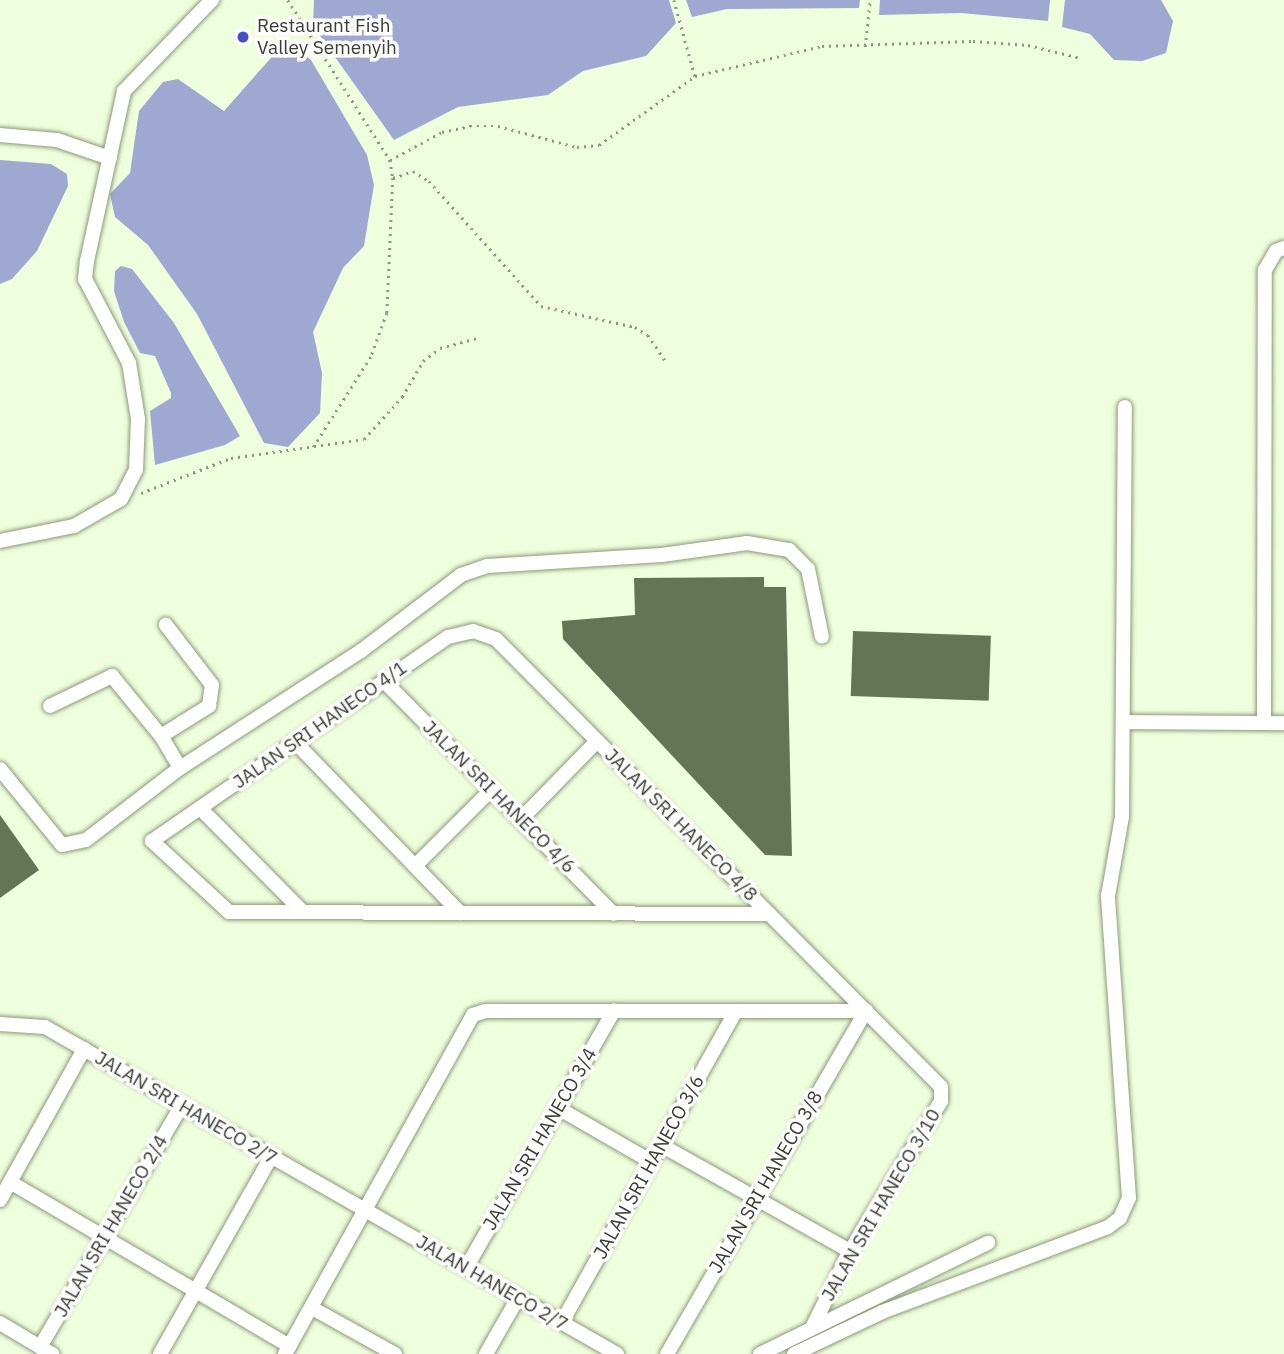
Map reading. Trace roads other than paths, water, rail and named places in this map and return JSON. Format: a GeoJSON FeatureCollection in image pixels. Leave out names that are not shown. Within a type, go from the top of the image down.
{"type":"FeatureCollection","features":[{"type":"Feature","properties":{"kind":"street"},"geometry":{"type":"LineString","coordinates":[[0,541],[74,526],[121,499],[136,470],[138,419],[129,363],[85,279],[124,91],[212,0]]}},
{"type":"Feature","properties":{"kind":"street"},"geometry":{"type":"LineString","coordinates":[[0,135],[57,140],[110,158]]}},
{"type":"Feature","properties":{"kind":"street"},"geometry":{"type":"LineString","coordinates":[[1264,723],[1265,270],[1276,251],[1284,248]]}},
{"type":"Feature","properties":{"kind":"street"},"geometry":{"type":"LineString","coordinates":[[794,1354],[882,1312],[1108,1227],[1120,1218],[1129,1198],[1130,1172],[1108,896],[1120,845],[1125,407]]}},
{"type":"Feature","properties":{"kind":"street"},"geometry":{"type":"LineString","coordinates":[[0,769],[62,845],[86,840],[180,768],[361,651],[461,575],[487,566],[662,555],[747,543],[789,551],[807,569],[822,637]]}},
{"type":"Feature","properties":{"kind":"street"},"geometry":{"type":"LineString","coordinates":[[161,736],[209,706],[212,685],[166,625]]}},
{"type":"Feature","properties":{"kind":"street","name":"JALAN SRI HANECO 4/1"},"geometry":{"type":"LineString","coordinates":[[303,912],[229,912],[152,841],[448,637],[473,631],[496,639]]}},
{"type":"Feature","properties":{"kind":"street","name":"JALAN SRI HANECO 4/8"},"geometry":{"type":"LineString","coordinates":[[496,639],[866,1011]]}},
{"type":"Feature","properties":{"kind":"street"},"geometry":{"type":"LineString","coordinates":[[50,706],[112,676],[161,736],[180,768]]}},
{"type":"Feature","properties":{"kind":"street","name":"JALAN SRI HANECO 4/6"},"geometry":{"type":"LineString","coordinates":[[384,681],[614,914]]}},
{"type":"Feature","properties":{"kind":"street"},"geometry":{"type":"LineString","coordinates":[[1123,722],[1284,723]]}},
{"type":"Feature","properties":{"kind":"street"},"geometry":{"type":"LineString","coordinates":[[521,819],[597,741]]}},
{"type":"Feature","properties":{"kind":"street"},"geometry":{"type":"LineString","coordinates":[[295,742],[460,913]]}},
{"type":"Feature","properties":{"kind":"street"},"geometry":{"type":"LineString","coordinates":[[415,866],[491,790]]}},
{"type":"Feature","properties":{"kind":"street"},"geometry":{"type":"LineString","coordinates":[[200,808],[303,912],[769,914]]}},
{"type":"Feature","properties":{"kind":"street"},"geometry":{"type":"LineString","coordinates":[[10,1182],[195,1291],[287,1350],[367,1211],[473,1015],[485,1011],[866,1011]]}},
{"type":"Feature","properties":{"kind":"street","name":"JALAN SRI HANECO 3/4"},"geometry":{"type":"LineString","coordinates":[[466,1268],[614,1011]]}},
{"type":"Feature","properties":{"kind":"street","name":"JALAN SRI HANECO 3/6"},"geometry":{"type":"LineString","coordinates":[[562,1322],[736,1011]]}},
{"type":"Feature","properties":{"kind":"street","name":"JALAN SRI HANECO 3/8"},"geometry":{"type":"LineString","coordinates":[[667,1354],[866,1011]]}},
{"type":"Feature","properties":{"kind":"street","name":"JALAN SRI HANECO 3/10"},"geometry":{"type":"LineString","coordinates":[[812,1328],[850,1251],[941,1101],[941,1087],[866,1011]]}},
{"type":"Feature","properties":{"kind":"street","name":"JALAN SRI HANECO 2/7"},"geometry":{"type":"LineString","coordinates":[[0,1024],[45,1027],[367,1211]]}},
{"type":"Feature","properties":{"kind":"street"},"geometry":{"type":"LineString","coordinates":[[0,1200],[84,1049]]}},
{"type":"Feature","properties":{"kind":"street","name":"JALAN SRI HANECO 2/4"},"geometry":{"type":"LineString","coordinates":[[46,1350],[104,1238],[182,1105]]}},
{"type":"Feature","properties":{"kind":"street"},"geometry":{"type":"LineString","coordinates":[[558,1108],[652,1162]]}},
{"type":"Feature","properties":{"kind":"street"},"geometry":{"type":"LineString","coordinates":[[661,1145],[850,1251]]}},
{"type":"Feature","properties":{"kind":"street"},"geometry":{"type":"LineString","coordinates":[[160,1354],[271,1157]]}},
{"type":"Feature","properties":{"kind":"street","name":"JALAN HANECO 2/7"},"geometry":{"type":"LineString","coordinates":[[367,1211],[617,1354]]}},
{"type":"Feature","properties":{"kind":"street"},"geometry":{"type":"LineString","coordinates":[[760,1354],[812,1328],[903,1289],[988,1243]]}},
{"type":"Feature","properties":{"kind":"street"},"geometry":{"type":"LineString","coordinates":[[486,1354],[519,1298]]}},
{"type":"Feature","properties":{"kind":"street"},"geometry":{"type":"LineString","coordinates":[[312,1308],[395,1354]]}},
{"type":"Feature","properties":{"kind":"street"},"geometry":{"type":"LineString","coordinates":[[0,1322],[46,1350]]}},
{"type":"Feature","properties":{"kind":"water"},"geometry":{"type":"Polygon","coordinates":[[[314,0],[669,0],[676,23],[646,56],[583,71],[548,95],[458,107],[394,140],[313,26],[314,0]]]}},
{"type":"Feature","properties":{"kind":"water"},"geometry":{"type":"Polygon","coordinates":[[[686,0],[860,0],[859,8],[727,9],[692,17],[686,0]]]}},
{"type":"Feature","properties":{"kind":"water"},"geometry":{"type":"Polygon","coordinates":[[[880,0],[1050,0],[1048,21],[961,13],[879,15],[880,0]]]}},
{"type":"Feature","properties":{"kind":"water"},"geometry":{"type":"Polygon","coordinates":[[[1065,0],[1161,0],[1173,21],[1166,53],[1142,61],[1114,60],[1090,34],[1062,27],[1065,0]]]}},
{"type":"Feature","properties":{"kind":"water"},"geometry":{"type":"Polygon","coordinates":[[[293,45],[311,60],[367,155],[374,185],[364,246],[343,268],[313,332],[322,373],[320,413],[288,447],[264,443],[197,314],[148,245],[115,217],[110,194],[130,173],[139,111],[163,82],[178,79],[224,111],[277,51],[293,45]]]}},
{"type":"Feature","properties":{"kind":"water"},"geometry":{"type":"Polygon","coordinates":[[[0,160],[51,164],[67,174],[68,186],[37,251],[12,279],[0,284],[0,160]]]}},
{"type":"Feature","properties":{"kind":"water"},"geometry":{"type":"Polygon","coordinates":[[[121,266],[132,269],[174,323],[240,436],[225,445],[155,465],[150,411],[171,398],[171,393],[155,356],[140,353],[124,322],[114,291],[115,271],[121,266]]]}},
{"type":"Feature","properties":{"kind":"place","name":"Restaurant Fish Valley Semenyih"},"geometry":{"type":"Point","coordinates":[243,37]}}]}
